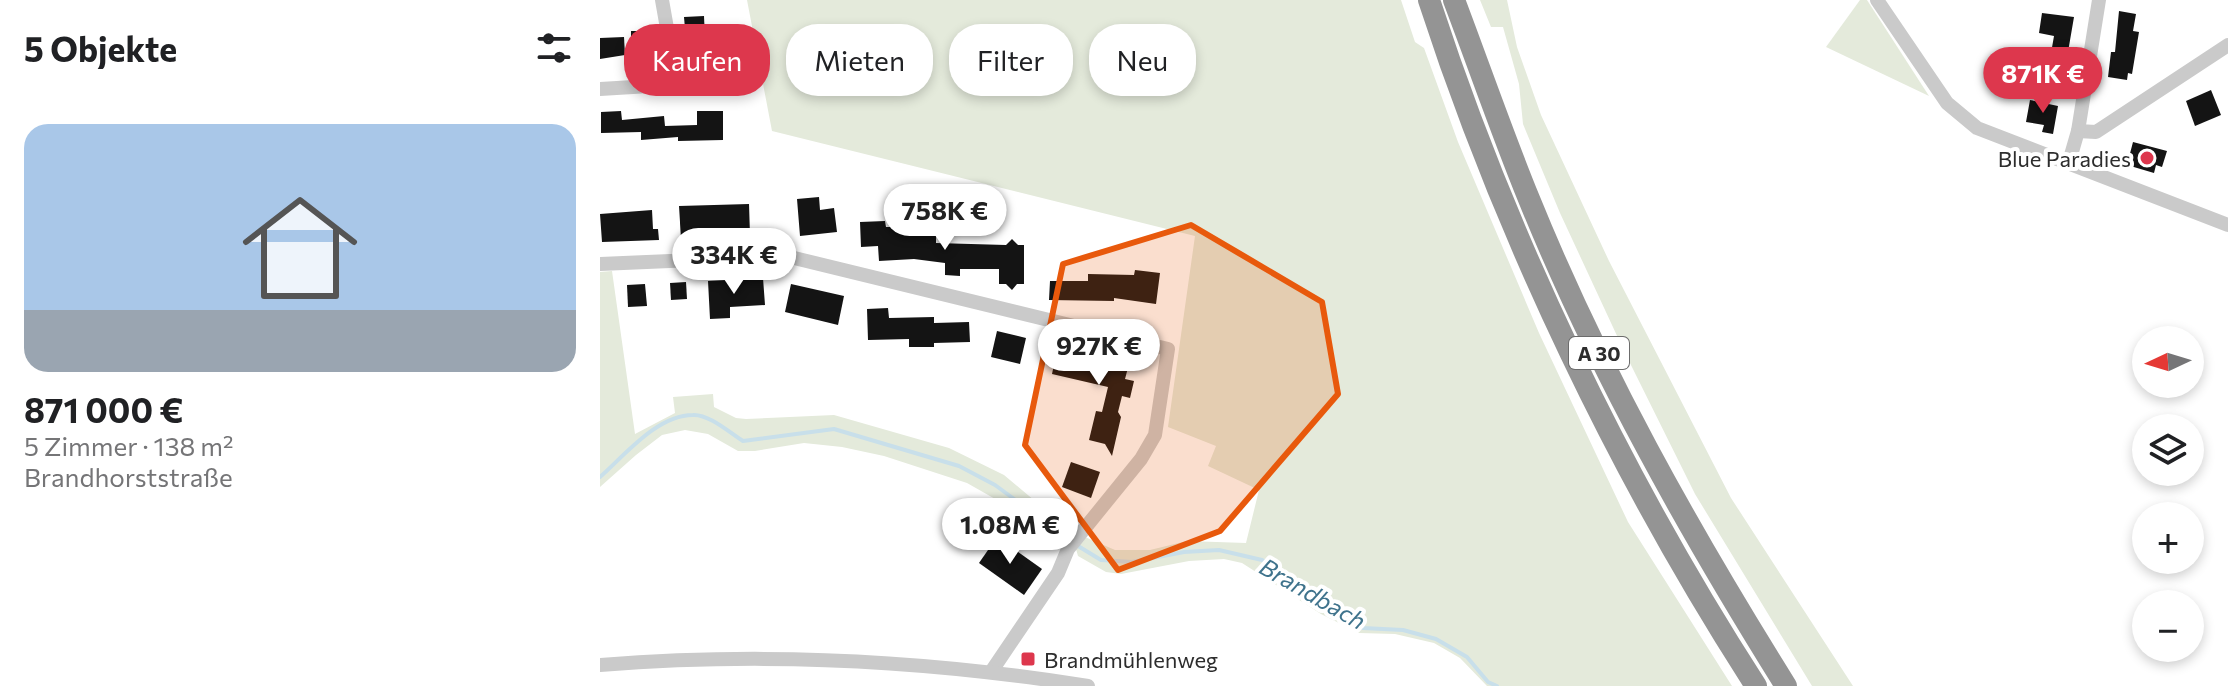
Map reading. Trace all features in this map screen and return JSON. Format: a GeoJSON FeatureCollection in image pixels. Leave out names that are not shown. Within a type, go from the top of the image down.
{"type":"FeatureCollection","features":[{"type":"Feature","properties":{"kind":"highway","name":"A 30"},"geometry":{"type":"LineString","coordinates":[[1429,0],[1507,209],[1574,360],[1656,518],[1756,686]]}},
{"type":"Feature","properties":{"kind":"highway","name":"A 30"},"geometry":{"type":"LineString","coordinates":[[1454,0],[1529,200],[1599,351],[1677,505],[1786,686]]}},
{"type":"Feature","properties":{"kind":"street"},"geometry":{"type":"LineString","coordinates":[[1877,0],[1947,103],[1977,128],[2228,225]]}},
{"type":"Feature","properties":{"kind":"street"},"geometry":{"type":"LineString","coordinates":[[2069,162],[2078,131],[2099,0]]}},
{"type":"Feature","properties":{"kind":"street"},"geometry":{"type":"LineString","coordinates":[[600,89],[666,85],[674,68],[663,5]]}},
{"type":"Feature","properties":{"kind":"street"},"geometry":{"type":"LineString","coordinates":[[2078,131],[2096,132],[2228,45]]}},
{"type":"Feature","properties":{"kind":"street"},"geometry":{"type":"LineString","coordinates":[[600,264],[786,256],[1168,349],[1155,435],[1141,459],[1068,549],[1058,573],[991,672]]}},
{"type":"Feature","properties":{"kind":"street"},"geometry":{"type":"LineString","coordinates":[[600,665],[672,659],[850,660],[991,672],[1088,686]]}},
{"type":"Feature","properties":{"kind":"highlighted area"},"geometry":{"type":"Polygon","coordinates":[[[1191,225],[1322,302],[1338,394],[1220,531],[1118,570],[1025,445],[1063,264],[1191,225]]]}},
{"type":"Feature","properties":{"kind":"green space"},"geometry":{"type":"Polygon","coordinates":[[[747,0],[1401,0],[1415,42],[1424,48],[1458,142],[1539,333],[1628,522],[1732,686],[1487,686],[1460,658],[1434,643],[1395,634],[1359,633],[1321,614],[1242,563],[1224,559],[1189,561],[1121,574],[1106,572],[1078,556],[1076,549],[1085,537],[1115,550],[1150,550],[1187,541],[1246,543],[1259,490],[1208,466],[1216,446],[1168,427],[1195,236],[772,131],[765,96],[770,96],[770,24],[752,24],[747,0]]]}},
{"type":"Feature","properties":{"kind":"green space"},"geometry":{"type":"Polygon","coordinates":[[[1480,0],[1507,0],[1517,47],[1541,115],[1609,261],[1731,498],[1853,686],[1812,686],[1695,494],[1560,213],[1523,124],[1519,84],[1503,27],[1491,27],[1480,0]]]}},
{"type":"Feature","properties":{"kind":"green space"},"geometry":{"type":"Polygon","coordinates":[[[1860,0],[1867,0],[1929,96],[1826,47],[1860,0]]]}},
{"type":"Feature","properties":{"kind":"green space"},"geometry":{"type":"Polygon","coordinates":[[[612,271],[635,434],[675,413],[673,397],[713,394],[714,407],[736,418],[834,415],[949,448],[1004,475],[1072,532],[1061,544],[1041,525],[967,483],[884,456],[804,443],[738,451],[708,434],[685,430],[662,435],[600,487],[600,272],[612,271]]]}},
{"type":"Feature","properties":{"kind":"building"},"geometry":{"type":"Polygon","coordinates":[[[2119,11],[2136,14],[2133,31],[2139,32],[2132,74],[2128,73],[2127,80],[2108,77],[2111,52],[2115,52],[2119,11]]]}},
{"type":"Feature","properties":{"kind":"building"},"geometry":{"type":"Polygon","coordinates":[[[2042,13],[2074,17],[2063,81],[2027,75],[2030,55],[2050,59],[2054,36],[2039,33],[2042,13]]]}},
{"type":"Feature","properties":{"kind":"building"},"geometry":{"type":"Polygon","coordinates":[[[704,16],[704,24],[685,24],[684,17],[704,16]]]}},
{"type":"Feature","properties":{"kind":"building"},"geometry":{"type":"Polygon","coordinates":[[[624,37],[624,55],[600,59],[600,38],[624,37]]]}},
{"type":"Feature","properties":{"kind":"building"},"geometry":{"type":"Polygon","coordinates":[[[2211,90],[2221,115],[2195,126],[2186,101],[2211,90]]]}},
{"type":"Feature","properties":{"kind":"building"},"geometry":{"type":"Polygon","coordinates":[[[2030,100],[2058,106],[2053,134],[2042,132],[2044,125],[2026,122],[2030,100]]]}},
{"type":"Feature","properties":{"kind":"building"},"geometry":{"type":"Polygon","coordinates":[[[621,111],[622,120],[664,116],[665,126],[697,125],[697,111],[723,111],[723,140],[678,141],[678,137],[641,140],[641,132],[601,133],[601,112],[621,111]]]}},
{"type":"Feature","properties":{"kind":"building","name":"Blue Paradies"},"geometry":{"type":"Polygon","coordinates":[[[2133,142],[2167,151],[2162,167],[2156,165],[2154,173],[2127,165],[2133,142]]]}},
{"type":"Feature","properties":{"kind":"building"},"geometry":{"type":"Polygon","coordinates":[[[819,197],[820,210],[834,208],[837,232],[800,236],[797,199],[819,197]]]}},
{"type":"Feature","properties":{"kind":"building"},"geometry":{"type":"Polygon","coordinates":[[[749,204],[750,235],[681,239],[679,206],[749,204]]]}},
{"type":"Feature","properties":{"kind":"building"},"geometry":{"type":"Polygon","coordinates":[[[652,210],[653,229],[658,229],[659,240],[602,242],[600,214],[652,210]]]}},
{"type":"Feature","properties":{"kind":"building"},"geometry":{"type":"Polygon","coordinates":[[[885,221],[886,227],[915,227],[915,232],[936,232],[936,243],[1006,245],[1012,239],[1018,245],[1024,245],[1024,284],[1017,284],[1012,290],[1006,284],[999,284],[999,269],[960,269],[960,276],[945,275],[945,263],[914,259],[879,261],[878,246],[861,247],[860,222],[885,221]]]}},
{"type":"Feature","properties":{"kind":"building"},"geometry":{"type":"Polygon","coordinates":[[[1135,270],[1160,273],[1156,304],[1114,298],[1114,301],[1049,300],[1050,281],[1088,281],[1088,274],[1134,275],[1135,270]]]}},
{"type":"Feature","properties":{"kind":"building"},"geometry":{"type":"Polygon","coordinates":[[[763,278],[765,305],[730,307],[730,318],[710,319],[708,281],[763,278]]]}},
{"type":"Feature","properties":{"kind":"building"},"geometry":{"type":"Polygon","coordinates":[[[686,282],[687,299],[671,300],[670,283],[686,282]]]}},
{"type":"Feature","properties":{"kind":"building"},"geometry":{"type":"Polygon","coordinates":[[[645,284],[647,306],[628,307],[627,285],[645,284]]]}},
{"type":"Feature","properties":{"kind":"building"},"geometry":{"type":"Polygon","coordinates":[[[791,284],[844,296],[838,325],[785,312],[791,284]]]}},
{"type":"Feature","properties":{"kind":"building"},"geometry":{"type":"Polygon","coordinates":[[[888,308],[889,318],[934,317],[934,323],[969,322],[970,342],[909,347],[909,339],[868,340],[867,309],[888,308]]]}},
{"type":"Feature","properties":{"kind":"building"},"geometry":{"type":"Polygon","coordinates":[[[997,331],[1026,338],[1020,364],[991,357],[997,331]]]}},
{"type":"Feature","properties":{"kind":"building"},"geometry":{"type":"Polygon","coordinates":[[[1058,346],[1130,360],[1125,379],[1134,381],[1130,398],[1122,396],[1118,412],[1121,417],[1112,456],[1105,444],[1089,440],[1096,411],[1102,412],[1108,387],[1052,374],[1058,346]]]}},
{"type":"Feature","properties":{"kind":"building"},"geometry":{"type":"Polygon","coordinates":[[[1071,462],[1100,472],[1091,498],[1062,487],[1071,462]]]}},
{"type":"Feature","properties":{"kind":"building"},"geometry":{"type":"Polygon","coordinates":[[[997,537],[1042,569],[1024,595],[979,563],[997,537]]]}},
{"type":"Feature","properties":{"kind":"waterway","name":"Brandbach"},"geometry":{"type":"LineString","coordinates":[[600,477],[642,438],[680,417],[693,415],[706,418],[743,441],[834,429],[959,466],[995,485],[1070,540]]}},
{"type":"Feature","properties":{"kind":"waterway","name":"Brandbach"},"geometry":{"type":"LineString","coordinates":[[1078,546],[1101,560],[1132,562],[1184,552],[1219,550],[1262,560],[1304,587],[1336,614],[1363,628],[1403,630],[1436,639],[1467,657],[1488,682],[1497,686]]}},
{"type":"Feature","properties":{"kind":"place","name":"Blue Paradies"},"geometry":{"type":"Point","coordinates":[2147,158]}},
{"type":"Feature","properties":{"kind":"place","name":"Brandmühlenweg"},"geometry":{"type":"Point","coordinates":[1028,659]}}]}
